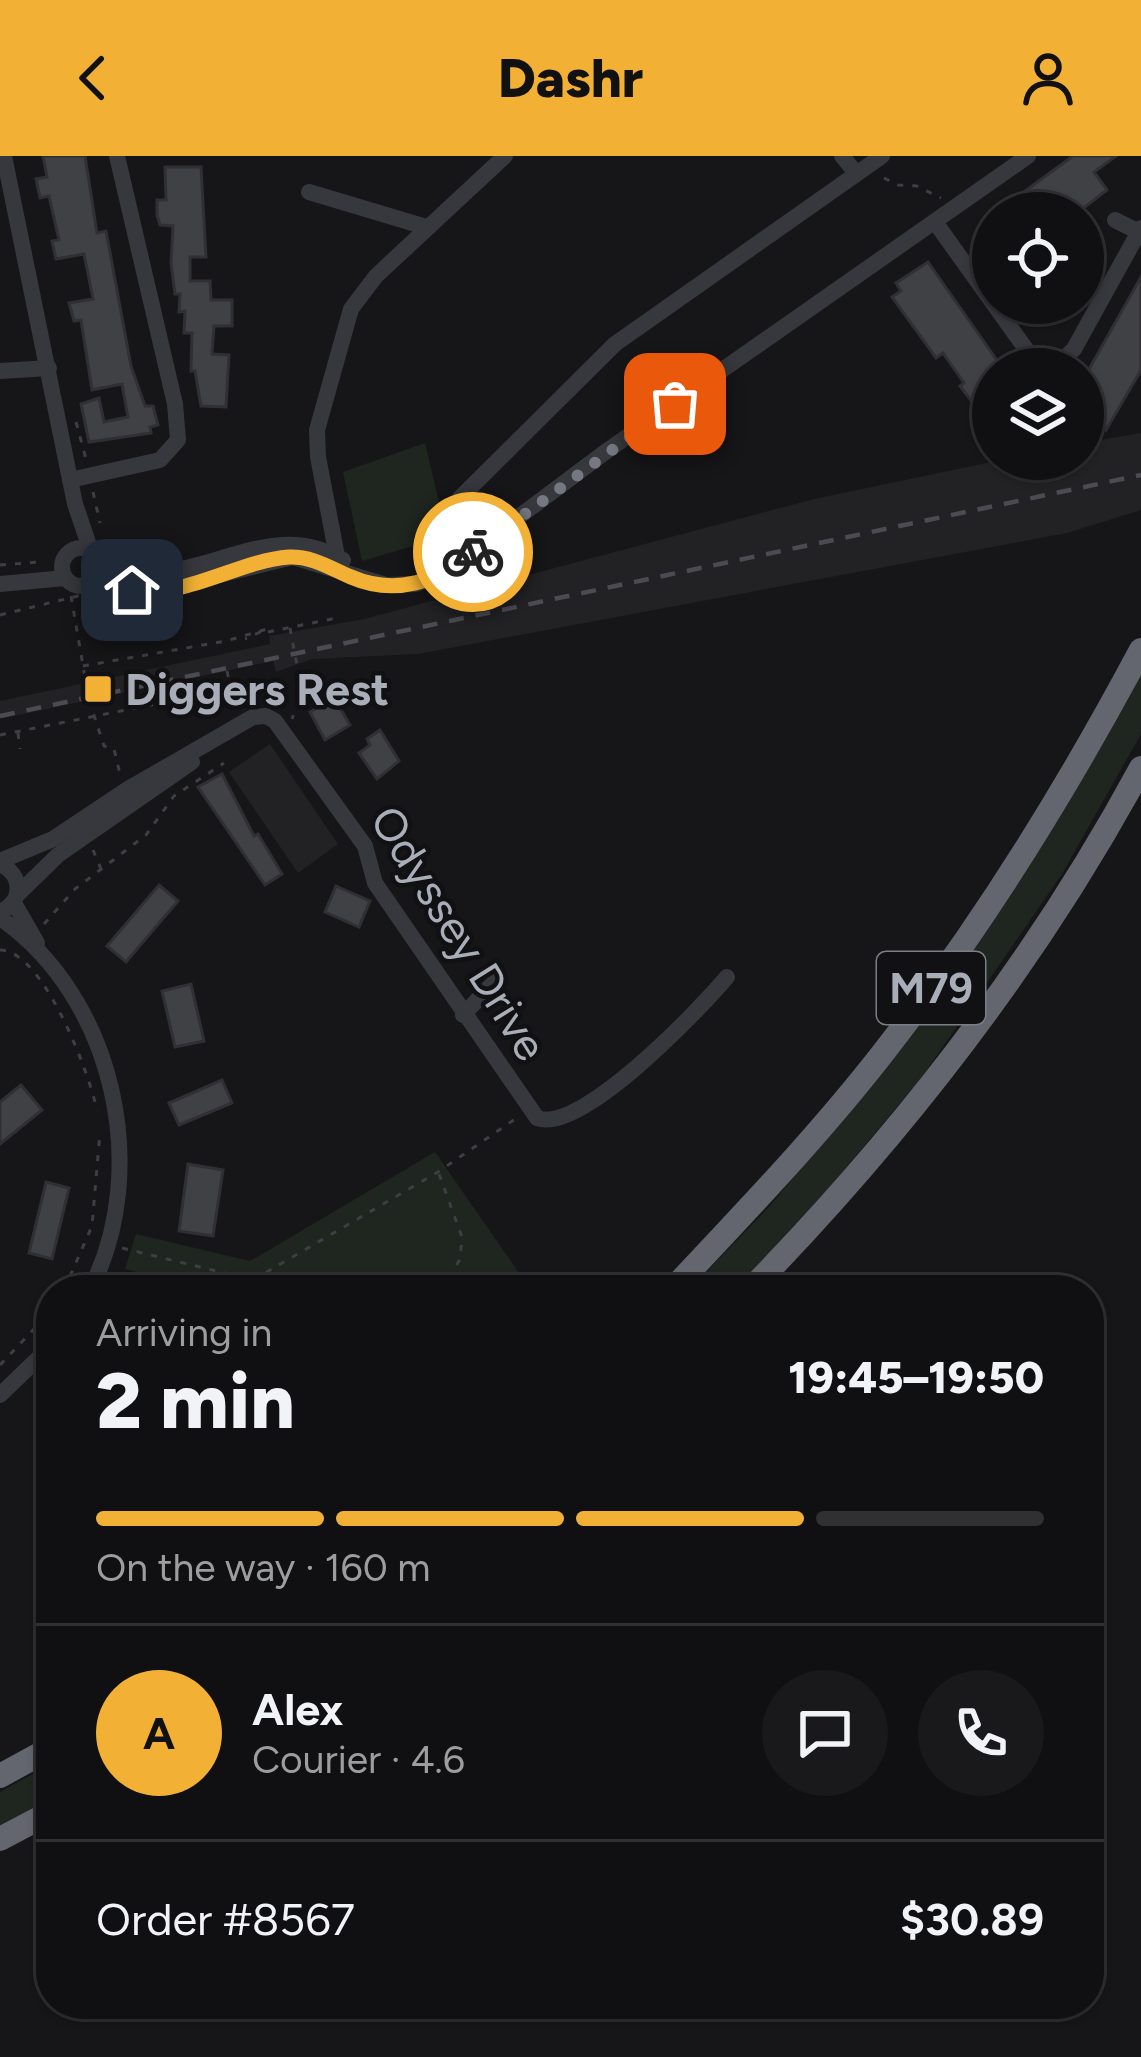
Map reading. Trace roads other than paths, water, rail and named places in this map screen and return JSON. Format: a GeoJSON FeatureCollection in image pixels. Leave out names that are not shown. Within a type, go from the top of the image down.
{"type":"FeatureCollection","features":[{"type":"Feature","properties":{"kind":"highway","name":"M79"},"geometry":{"type":"LineString","coordinates":[[686,1275],[788,1166],[895,1038],[988,909],[1057,802],[1141,650]]}},
{"type":"Feature","properties":{"kind":"highway","name":"M79"},"geometry":{"type":"LineString","coordinates":[[765,1275],[828,1210],[945,1066],[1041,933],[1141,768]]}},
{"type":"Feature","properties":{"kind":"highway"},"geometry":{"type":"LineString","coordinates":[[0,1776],[36,1756]]}},
{"type":"Feature","properties":{"kind":"highway"},"geometry":{"type":"LineString","coordinates":[[0,1839],[36,1820]]}},
{"type":"Feature","properties":{"kind":"street"},"geometry":{"type":"LineString","coordinates":[[4,156],[75,504],[88,553],[99,572],[92,582]]}},
{"type":"Feature","properties":{"kind":"street"},"geometry":{"type":"LineString","coordinates":[[70,480],[160,460],[178,440],[162,342],[117,156]]}},
{"type":"Feature","properties":{"kind":"street"},"geometry":{"type":"LineString","coordinates":[[337,565],[317,430],[351,309],[361,291],[505,156]]}},
{"type":"Feature","properties":{"kind":"street"},"geometry":{"type":"LineString","coordinates":[[842,156],[867,162]]}},
{"type":"Feature","properties":{"kind":"street"},"geometry":{"type":"LineString","coordinates":[[68,587],[64,559],[88,553],[130,574],[151,576],[275,545],[303,545],[373,584],[416,584],[457,566],[498,531],[1028,156]]}},
{"type":"Feature","properties":{"kind":"street"},"geometry":{"type":"LineString","coordinates":[[459,499],[615,344],[867,162]]}},
{"type":"Feature","properties":{"kind":"street"},"geometry":{"type":"LineString","coordinates":[[309,192],[426,227]]}},
{"type":"Feature","properties":{"kind":"street"},"geometry":{"type":"LineString","coordinates":[[1075,348],[1140,230],[1115,220]]}},
{"type":"Feature","properties":{"kind":"street"},"geometry":{"type":"LineString","coordinates":[[935,222],[1025,348]]}},
{"type":"Feature","properties":{"kind":"street"},"geometry":{"type":"LineString","coordinates":[[0,371],[49,368]]}},
{"type":"Feature","properties":{"kind":"street"},"geometry":{"type":"LineString","coordinates":[[0,584],[68,587],[92,582],[154,592],[292,557],[372,573],[407,574],[443,562],[498,531]]}},
{"type":"Feature","properties":{"kind":"street","name":"Odyssey Drive"},"geometry":{"type":"LineString","coordinates":[[243,717],[266,716],[275,722],[365,846],[375,884],[529,1109],[542,1121],[561,1120],[652,1057],[728,977]]}},
{"type":"Feature","properties":{"kind":"street"},"geometry":{"type":"LineString","coordinates":[[8,907],[17,879],[0,862],[53,839],[243,717]]}},
{"type":"Feature","properties":{"kind":"street"},"geometry":{"type":"LineString","coordinates":[[8,907],[58,854],[243,717]]}},
{"type":"Feature","properties":{"kind":"street"},"geometry":{"type":"LineString","coordinates":[[8,907],[35,939],[44,958]]}},
{"type":"Feature","properties":{"kind":"street"},"geometry":{"type":"LineString","coordinates":[[8,907],[95,1040],[115,1103],[119,1163],[108,1245],[95,1275]]}},
{"type":"Feature","properties":{"kind":"street"},"geometry":{"type":"LineString","coordinates":[[463,1015],[499,977]]}},
{"type":"Feature","properties":{"kind":"street"},"geometry":{"type":"LineString","coordinates":[[0,1395],[36,1360]]}},
{"type":"Feature","properties":{"kind":"railway"},"geometry":{"type":"LineString","coordinates":[[0,716],[1141,475]]}},
{"type":"Feature","properties":{"kind":"place","name":"Diggers Rest"},"geometry":{"type":"Point","coordinates":[98,689]}}]}
